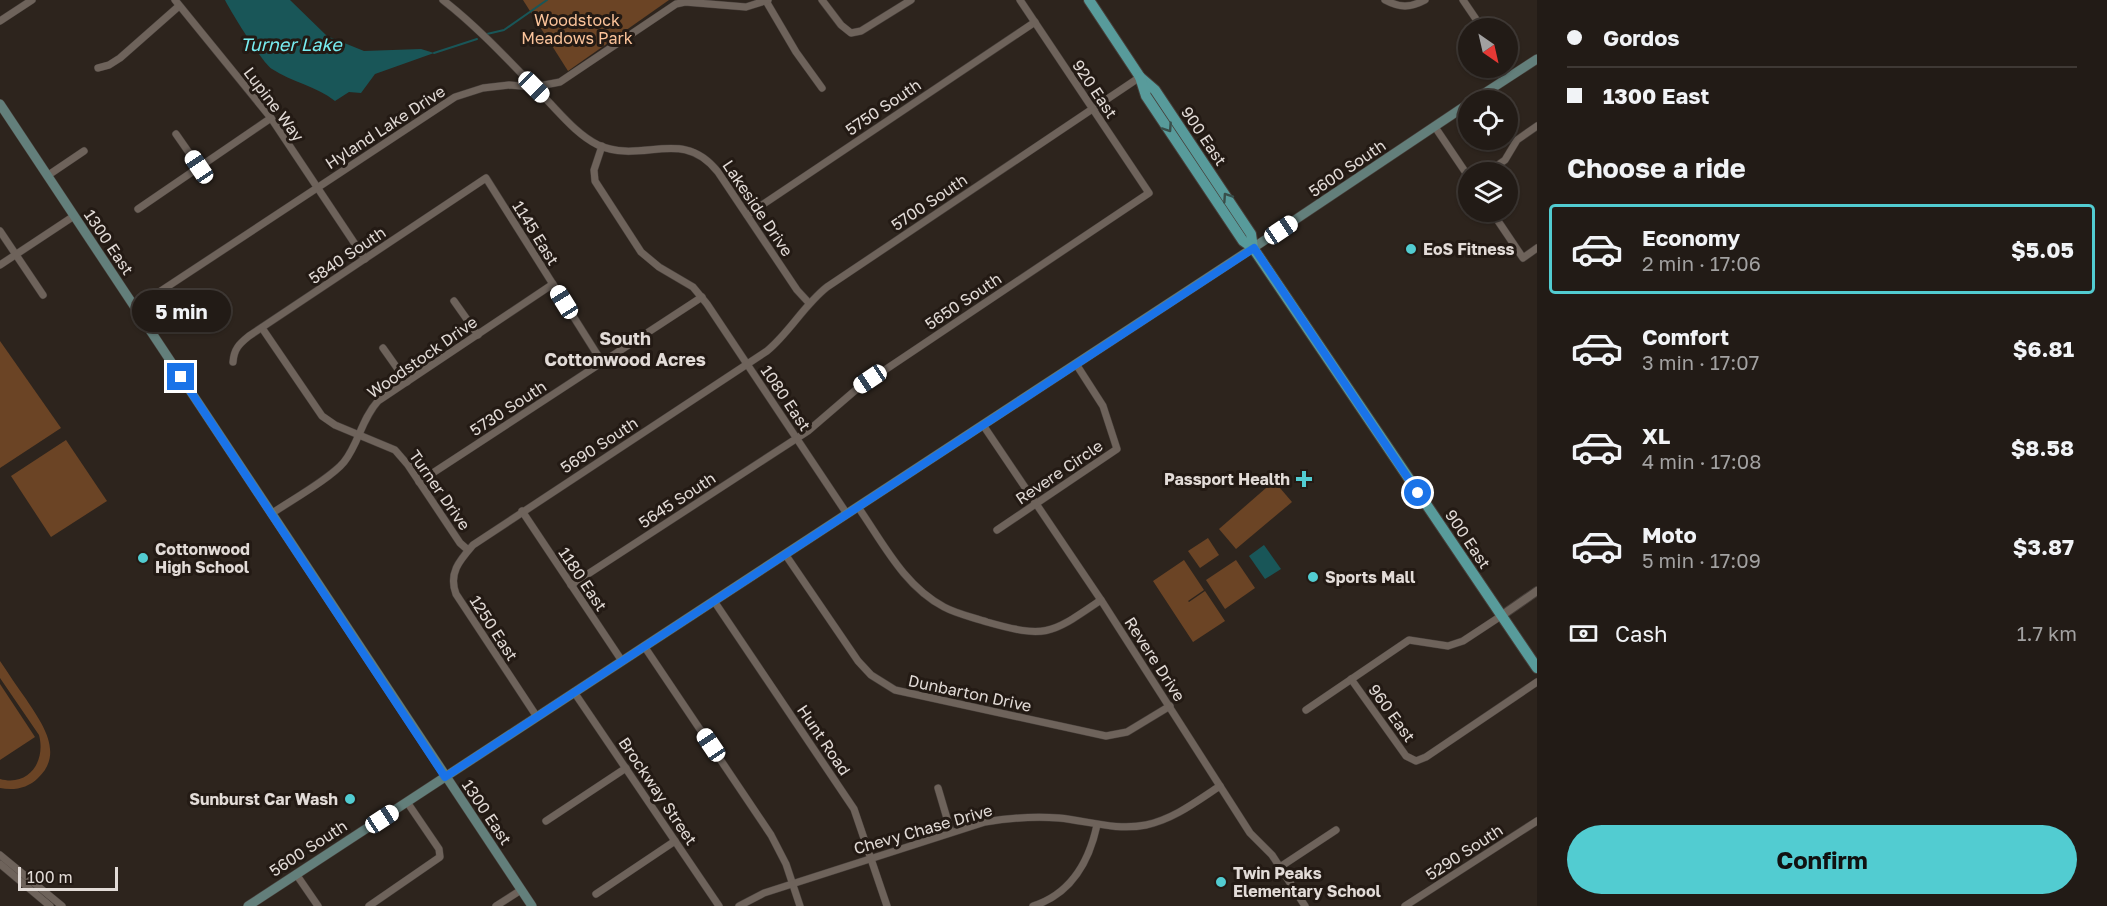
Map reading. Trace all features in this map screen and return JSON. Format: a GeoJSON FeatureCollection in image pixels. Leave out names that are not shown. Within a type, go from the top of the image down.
{"type":"FeatureCollection","features":[{"type":"Feature","properties":{"kind":"main road","name":"900 East"},"geometry":{"type":"LineString","coordinates":[[1089,0],[1140,77],[1155,90],[1251,234],[1254,248],[1537,668]]}},
{"type":"Feature","properties":{"kind":"main road"},"geometry":{"type":"LineString","coordinates":[[1518,67],[1537,58]]}},
{"type":"Feature","properties":{"kind":"main road"},"geometry":{"type":"LineString","coordinates":[[1486,90],[1501,78]]}},
{"type":"Feature","properties":{"kind":"main road","name":"1300 East"},"geometry":{"type":"LineString","coordinates":[[0,104],[532,906]]}},
{"type":"Feature","properties":{"kind":"main road","name":"5600 South"},"geometry":{"type":"LineString","coordinates":[[248,906],[1254,248],[1458,111]]}},
{"type":"Feature","properties":{"kind":"street"},"geometry":{"type":"LineString","coordinates":[[0,21],[32,0]]}},
{"type":"Feature","properties":{"kind":"street","name":"Lakeside Drive"},"geometry":{"type":"LineString","coordinates":[[443,0],[471,24],[581,134],[602,146],[639,152],[684,148],[694,151],[712,164],[797,290],[809,303]]}},
{"type":"Feature","properties":{"kind":"street"},"geometry":{"type":"LineString","coordinates":[[822,0],[846,31],[851,33],[861,31],[911,0]]}},
{"type":"Feature","properties":{"kind":"street","name":"920 East"},"geometry":{"type":"LineString","coordinates":[[1020,0],[1149,193]]}},
{"type":"Feature","properties":{"kind":"street"},"geometry":{"type":"LineString","coordinates":[[1385,0],[1397,7],[1413,7],[1425,0]]}},
{"type":"Feature","properties":{"kind":"street"},"geometry":{"type":"LineString","coordinates":[[1463,0],[1475,18]]}},
{"type":"Feature","properties":{"kind":"street"},"geometry":{"type":"LineString","coordinates":[[767,1],[796,52],[822,88]]}},
{"type":"Feature","properties":{"kind":"street","name":"Hyland Lake Drive"},"geometry":{"type":"LineString","coordinates":[[135,308],[455,97],[497,86],[534,87],[560,82],[676,4],[684,2],[747,7],[767,1]]}},
{"type":"Feature","properties":{"kind":"street"},"geometry":{"type":"LineString","coordinates":[[98,68],[109,65],[120,58],[177,3]]}},
{"type":"Feature","properties":{"kind":"street","name":"Lupine Way"},"geometry":{"type":"LineString","coordinates":[[177,3],[271,118],[365,259]]}},
{"type":"Feature","properties":{"kind":"street","name":"5750 South"},"geometry":{"type":"LineString","coordinates":[[747,215],[1035,22]]}},
{"type":"Feature","properties":{"kind":"street","name":"5700 South"},"geometry":{"type":"LineString","coordinates":[[747,364],[778,342],[809,303],[827,287],[1140,77]]}},
{"type":"Feature","properties":{"kind":"street"},"geometry":{"type":"LineString","coordinates":[[138,209],[271,118]]}},
{"type":"Feature","properties":{"kind":"street"},"geometry":{"type":"LineString","coordinates":[[1502,162],[1517,140],[1537,126]]}},
{"type":"Feature","properties":{"kind":"street"},"geometry":{"type":"LineString","coordinates":[[1435,127],[1459,162]]}},
{"type":"Feature","properties":{"kind":"street"},"geometry":{"type":"LineString","coordinates":[[176,134],[199,167]]}},
{"type":"Feature","properties":{"kind":"street","name":"1080 East"},"geometry":{"type":"LineString","coordinates":[[602,146],[594,170],[596,181],[634,244],[649,260],[681,279],[702,297],[847,514]]}},
{"type":"Feature","properties":{"kind":"street"},"geometry":{"type":"LineString","coordinates":[[47,176],[84,151]]}},
{"type":"Feature","properties":{"kind":"street","name":"5840 South"},"geometry":{"type":"LineString","coordinates":[[232,362],[233,353],[238,345],[262,327],[486,178]]}},
{"type":"Feature","properties":{"kind":"street","name":"1145 East"},"geometry":{"type":"LineString","coordinates":[[486,178],[602,362]]}},
{"type":"Feature","properties":{"kind":"street","name":"5650 South"},"geometry":{"type":"LineString","coordinates":[[797,438],[817,425],[858,388],[1149,193]]}},
{"type":"Feature","properties":{"kind":"street"},"geometry":{"type":"LineString","coordinates":[[0,265],[74,216]]}},
{"type":"Feature","properties":{"kind":"street"},"geometry":{"type":"LineString","coordinates":[[1499,222],[1523,258],[1537,248]]}},
{"type":"Feature","properties":{"kind":"street"},"geometry":{"type":"LineString","coordinates":[[0,231],[43,295]]}},
{"type":"Feature","properties":{"kind":"street","name":"Woodstock Drive"},"geometry":{"type":"LineString","coordinates":[[271,513],[338,468],[351,451],[367,415],[378,401],[553,284]]}},
{"type":"Feature","properties":{"kind":"street","name":"5730 South"},"geometry":{"type":"LineString","coordinates":[[419,482],[702,297]]}},
{"type":"Feature","properties":{"kind":"street"},"geometry":{"type":"LineString","coordinates":[[454,301],[478,335]]}},
{"type":"Feature","properties":{"kind":"street","name":"Turner Drive"},"geometry":{"type":"LineString","coordinates":[[262,327],[322,416],[335,425],[394,450],[408,465],[460,543],[468,550]]}},
{"type":"Feature","properties":{"kind":"street"},"geometry":{"type":"LineString","coordinates":[[383,348],[407,382]]}},
{"type":"Feature","properties":{"kind":"street","name":"5690 South"},"geometry":{"type":"LineString","coordinates":[[468,550],[478,540],[747,364]]}},
{"type":"Feature","properties":{"kind":"street","name":"Revere Circle"},"geometry":{"type":"LineString","coordinates":[[997,530],[1117,449],[1103,405],[1076,364]]}},
{"type":"Feature","properties":{"kind":"street","name":"Revere Drive"},"geometry":{"type":"LineString","coordinates":[[983,425],[1101,600],[1250,833],[1269,851],[1305,906]]}},
{"type":"Feature","properties":{"kind":"street","name":"5645 South"},"geometry":{"type":"LineString","coordinates":[[571,585],[797,438]]}},
{"type":"Feature","properties":{"kind":"street"},"geometry":{"type":"LineString","coordinates":[[858,507],[913,584],[934,601],[958,613],[1019,631],[1039,632],[1063,625],[1101,600]]}},
{"type":"Feature","properties":{"kind":"street","name":"1180 East"},"geometry":{"type":"LineString","coordinates":[[522,511],[622,661]]}},
{"type":"Feature","properties":{"kind":"street","name":"1250 East"},"geometry":{"type":"LineString","coordinates":[[468,550],[455,570],[453,586],[456,594],[537,717]]}},
{"type":"Feature","properties":{"kind":"street","name":"Dunbarton Drive"},"geometry":{"type":"LineString","coordinates":[[785,554],[858,661],[871,675],[895,690],[1106,736],[1127,732],[1170,706]]}},
{"type":"Feature","properties":{"kind":"street"},"geometry":{"type":"LineString","coordinates":[[1306,710],[1409,640],[1448,646],[1463,641],[1537,591]]}},
{"type":"Feature","properties":{"kind":"street","name":"Hunt Road"},"geometry":{"type":"LineString","coordinates":[[714,601],[851,804],[859,819],[887,906]]}},
{"type":"Feature","properties":{"kind":"street"},"geometry":{"type":"LineString","coordinates":[[644,646],[771,835],[782,854],[800,906]]}},
{"type":"Feature","properties":{"kind":"street","name":"960 East"},"geometry":{"type":"LineString","coordinates":[[1351,679],[1406,756],[1414,761],[1426,757],[1537,682]]}},
{"type":"Feature","properties":{"kind":"street","name":"Brockway Street"},"geometry":{"type":"LineString","coordinates":[[574,692],[719,906]]}},
{"type":"Feature","properties":{"kind":"street"},"geometry":{"type":"LineString","coordinates":[[546,821],[626,768]]}},
{"type":"Feature","properties":{"kind":"street","name":"Chevy Chase Drive"},"geometry":{"type":"LineString","coordinates":[[739,906],[759,894],[985,822],[1029,817],[1058,818],[1097,825],[1126,827],[1154,823],[1180,812],[1220,786]]}},
{"type":"Feature","properties":{"kind":"street"},"geometry":{"type":"LineString","coordinates":[[938,788],[951,832]]}},
{"type":"Feature","properties":{"kind":"street"},"geometry":{"type":"LineString","coordinates":[[369,906],[440,857],[440,851],[407,802]]}},
{"type":"Feature","properties":{"kind":"street","name":"5290 South"},"geometry":{"type":"LineString","coordinates":[[1405,906],[1536,823]]}},
{"type":"Feature","properties":{"kind":"street"},"geometry":{"type":"LineString","coordinates":[[1033,906],[1055,896],[1075,878],[1089,855],[1097,825]]}},
{"type":"Feature","properties":{"kind":"street"},"geometry":{"type":"LineString","coordinates":[[1280,867],[1336,830]]}},
{"type":"Feature","properties":{"kind":"street"},"geometry":{"type":"LineString","coordinates":[[596,894],[675,841]]}},
{"type":"Feature","properties":{"kind":"street"},"geometry":{"type":"LineString","coordinates":[[0,855],[62,906]]}},
{"type":"Feature","properties":{"kind":"street"},"geometry":{"type":"LineString","coordinates":[[0,864],[50,906]]}},
{"type":"Feature","properties":{"kind":"street"},"geometry":{"type":"LineString","coordinates":[[296,874],[318,906]]}},
{"type":"Feature","properties":{"kind":"street"},"geometry":{"type":"LineString","coordinates":[[496,906],[521,890]]}},
{"type":"Feature","properties":{"kind":"green space","name":"Woodstock Meadows Park"},"geometry":{"type":"Polygon","coordinates":[[[523,0],[669,0],[568,71],[523,0]]]}},
{"type":"Feature","properties":{"kind":"green space"},"geometry":{"type":"Polygon","coordinates":[[[0,341],[61,428],[0,468],[0,341]]]}},
{"type":"Feature","properties":{"kind":"green space"},"geometry":{"type":"Polygon","coordinates":[[[66,440],[107,501],[51,537],[11,476],[66,440]]]}},
{"type":"Feature","properties":{"kind":"green space"},"geometry":{"type":"Polygon","coordinates":[[[1274,481],[1292,502],[1236,549],[1219,529],[1274,481]]]}},
{"type":"Feature","properties":{"kind":"green space"},"geometry":{"type":"Polygon","coordinates":[[[1208,538],[1219,555],[1200,568],[1188,551],[1208,538]]]}},
{"type":"Feature","properties":{"kind":"green space"},"geometry":{"type":"Polygon","coordinates":[[[1184,560],[1204,590],[1188,601],[1205,591],[1225,621],[1193,642],[1153,581],[1184,560]]]}},
{"type":"Feature","properties":{"kind":"green space"},"geometry":{"type":"Polygon","coordinates":[[[1236,560],[1255,588],[1225,609],[1206,580],[1236,560]]]}},
{"type":"Feature","properties":{"kind":"green space"},"geometry":{"type":"Polygon","coordinates":[[[0,661],[44,728],[50,748],[50,758],[46,768],[38,778],[16,789],[0,788],[0,779],[19,779],[27,775],[37,762],[41,745],[39,735],[0,678],[0,661]]]}},
{"type":"Feature","properties":{"kind":"green space"},"geometry":{"type":"Polygon","coordinates":[[[0,684],[35,737],[0,760],[0,684]]]}},
{"type":"Feature","properties":{"kind":"water","name":"Turner Lake"},"geometry":{"type":"Polygon","coordinates":[[[225,0],[290,0],[327,36],[364,51],[421,49],[434,53],[375,74],[361,93],[349,92],[335,101],[272,69],[247,37],[225,0]]]}},
{"type":"Feature","properties":{"kind":"water"},"geometry":{"type":"Polygon","coordinates":[[[1264,545],[1281,569],[1265,579],[1249,556],[1264,545]]]}},
{"type":"Feature","properties":{"kind":"waterway"},"geometry":{"type":"LineString","coordinates":[[487,34],[504,30],[547,0]]}},
{"type":"Feature","properties":{"kind":"waterway"},"geometry":{"type":"LineString","coordinates":[[434,53],[477,39]]}},
{"type":"Feature","properties":{"kind":"place","name":"EoS Fitness"},"geometry":{"type":"Point","coordinates":[1411,249]}},
{"type":"Feature","properties":{"kind":"place","name":"Passport Health"},"geometry":{"type":"Point","coordinates":[1304,479]}},
{"type":"Feature","properties":{"kind":"place","name":"Cottonwood High School"},"geometry":{"type":"Point","coordinates":[143,558]}},
{"type":"Feature","properties":{"kind":"place","name":"Sports Mall"},"geometry":{"type":"Point","coordinates":[1313,577]}},
{"type":"Feature","properties":{"kind":"place","name":"Sunburst Car Wash"},"geometry":{"type":"Point","coordinates":[350,799]}},
{"type":"Feature","properties":{"kind":"place","name":"Twin Peaks Elementary School"},"geometry":{"type":"Point","coordinates":[1221,882]}},
{"type":"Feature","properties":{"kind":"district","name":"South Cottonwood Acres"},"geometry":{"type":"Point","coordinates":[625,349]}},
{"type":"Feature","properties":{"kind":"route"},"geometry":{"type":"LineString","coordinates":[[181,377],[445,777],[1254,248],[1418,493]]}}]}
